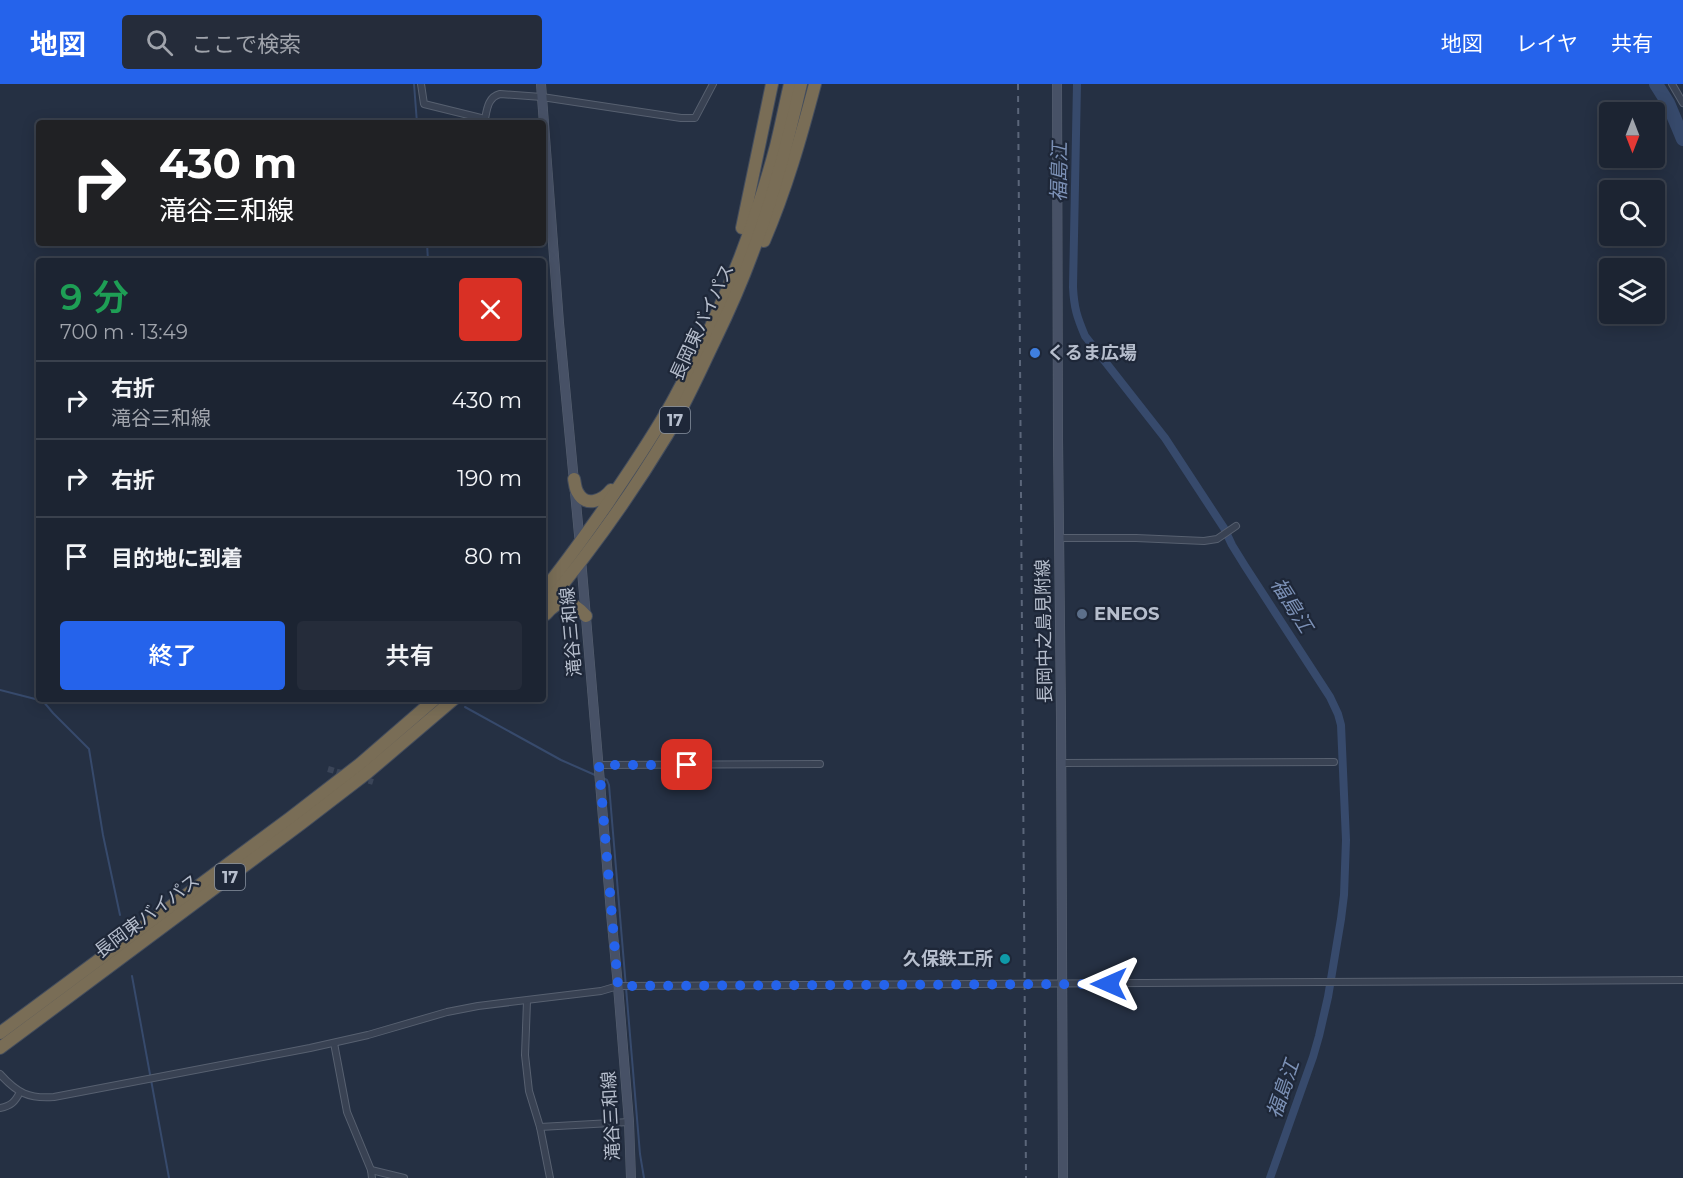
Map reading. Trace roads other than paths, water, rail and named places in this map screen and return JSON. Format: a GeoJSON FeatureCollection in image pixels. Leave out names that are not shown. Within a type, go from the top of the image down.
{"type":"FeatureCollection","features":[{"type":"Feature","properties":{"kind":"highway"},"geometry":{"type":"LineString","coordinates":[[763,207],[769,98],[772,84]]}},
{"type":"Feature","properties":{"kind":"highway"},"geometry":{"type":"LineString","coordinates":[[763,207],[790,84]]}},
{"type":"Feature","properties":{"kind":"highway"},"geometry":{"type":"LineString","coordinates":[[763,207],[783,157],[801,84]]}},
{"type":"Feature","properties":{"kind":"highway"},"geometry":{"type":"LineString","coordinates":[[763,207],[800,142],[815,84]]}},
{"type":"Feature","properties":{"kind":"highway","name":"長岡東バイパス"},"geometry":{"type":"LineString","coordinates":[[546,587],[621,484],[675,397],[763,207]]}},
{"type":"Feature","properties":{"kind":"highway","name":"長岡東バイパス"},"geometry":{"type":"LineString","coordinates":[[546,604],[602,534],[668,433],[752,269],[763,207]]}},
{"type":"Feature","properties":{"kind":"highway"},"geometry":{"type":"LineString","coordinates":[[574,478],[578,495],[586,501],[598,500],[608,493],[633,458],[719,306]]}},
{"type":"Feature","properties":{"kind":"highway"},"geometry":{"type":"LineString","coordinates":[[546,614],[555,605],[566,602],[575,606],[586,616]]}},
{"type":"Feature","properties":{"kind":"highway","name":"長岡東バイパス"},"geometry":{"type":"LineString","coordinates":[[0,1033],[303,808],[368,757],[432,702]]}},
{"type":"Feature","properties":{"kind":"highway","name":"長岡東バイパス"},"geometry":{"type":"LineString","coordinates":[[0,1048],[302,823],[367,773],[450,702]]}},
{"type":"Feature","properties":{"kind":"highway"},"geometry":{"type":"LineString","coordinates":[[367,773],[420,735],[457,702]]}},
{"type":"Feature","properties":{"kind":"main road","name":"滝谷三和線"},"geometry":{"type":"LineString","coordinates":[[541,84],[544,120]]}},
{"type":"Feature","properties":{"kind":"main road","name":"長岡中之島見附線"},"geometry":{"type":"LineString","coordinates":[[1057,84],[1063,1178]]}},
{"type":"Feature","properties":{"kind":"main road","name":"滝谷三和線"},"geometry":{"type":"LineString","coordinates":[[546,150],[559,323],[618,986],[631,1178]]}},
{"type":"Feature","properties":{"kind":"street"},"geometry":{"type":"LineString","coordinates":[[422,84],[424,104],[485,119],[490,101],[495,95],[505,94],[695,118],[713,84]]}},
{"type":"Feature","properties":{"kind":"street"},"geometry":{"type":"LineString","coordinates":[[1672,84],[1683,103]]}},
{"type":"Feature","properties":{"kind":"street"},"geometry":{"type":"LineString","coordinates":[[1060,538],[1204,541],[1218,538],[1234,527]]}},
{"type":"Feature","properties":{"kind":"street"},"geometry":{"type":"LineString","coordinates":[[1061,763],[1334,762]]}},
{"type":"Feature","properties":{"kind":"street"},"geometry":{"type":"LineString","coordinates":[[599,765],[820,764]]}},
{"type":"Feature","properties":{"kind":"street"},"geometry":{"type":"LineString","coordinates":[[0,1074],[15,1090],[31,1097],[54,1097],[334,1043],[447,1012],[601,991],[618,986],[1683,980]]}},
{"type":"Feature","properties":{"kind":"street"},"geometry":{"type":"LineString","coordinates":[[526,1000],[525,1054],[529,1091],[540,1127],[550,1178]]}},
{"type":"Feature","properties":{"kind":"street"},"geometry":{"type":"LineString","coordinates":[[334,1043],[347,1112],[371,1170],[372,1178]]}},
{"type":"Feature","properties":{"kind":"street"},"geometry":{"type":"LineString","coordinates":[[0,1108],[14,1103],[20,1092]]}},
{"type":"Feature","properties":{"kind":"street"},"geometry":{"type":"LineString","coordinates":[[540,1127],[629,1122]]}},
{"type":"Feature","properties":{"kind":"street"},"geometry":{"type":"LineString","coordinates":[[371,1170],[404,1178]]}},
{"type":"Feature","properties":{"kind":"waterway"},"geometry":{"type":"LineString","coordinates":[[414,84],[417,120]]}},
{"type":"Feature","properties":{"kind":"waterway","name":"福島江"},"geometry":{"type":"LineString","coordinates":[[1077,84],[1073,287],[1075,307],[1082,329],[1085,336],[1165,438],[1224,528],[1245,566],[1330,697],[1341,725],[1346,840],[1341,919],[1319,1036],[1270,1178]]}},
{"type":"Feature","properties":{"kind":"waterway"},"geometry":{"type":"LineString","coordinates":[[1656,84],[1668,103],[1683,139]]}},
{"type":"Feature","properties":{"kind":"waterway"},"geometry":{"type":"LineString","coordinates":[[427,246],[428,258]]}},
{"type":"Feature","properties":{"kind":"waterway"},"geometry":{"type":"LineString","coordinates":[[0,690],[36,699]]}},
{"type":"Feature","properties":{"kind":"waterway"},"geometry":{"type":"LineString","coordinates":[[44,702],[89,749],[103,835],[120,915]]}},
{"type":"Feature","properties":{"kind":"waterway"},"geometry":{"type":"LineString","coordinates":[[465,707],[561,760],[595,775]]}},
{"type":"Feature","properties":{"kind":"waterway"},"geometry":{"type":"LineString","coordinates":[[603,778],[609,785],[640,1154],[644,1178]]}},
{"type":"Feature","properties":{"kind":"waterway"},"geometry":{"type":"LineString","coordinates":[[132,976],[169,1178]]}},
{"type":"Feature","properties":{"kind":"tunnel"},"geometry":{"type":"LineString","coordinates":[[328,769],[345,774]]}},
{"type":"Feature","properties":{"kind":"tunnel"},"geometry":{"type":"LineString","coordinates":[[360,778],[373,782]]}},
{"type":"Feature","properties":{"kind":"railway"},"geometry":{"type":"LineString","coordinates":[[1018,84],[1026,1178]]}},
{"type":"Feature","properties":{"kind":"place","name":"くるま広場"},"geometry":{"type":"Point","coordinates":[1035,353]}},
{"type":"Feature","properties":{"kind":"place","name":"ENEOS"},"geometry":{"type":"Point","coordinates":[1082,614]}},
{"type":"Feature","properties":{"kind":"place","name":"久保鉄工所"},"geometry":{"type":"Point","coordinates":[1005,959]}}]}
